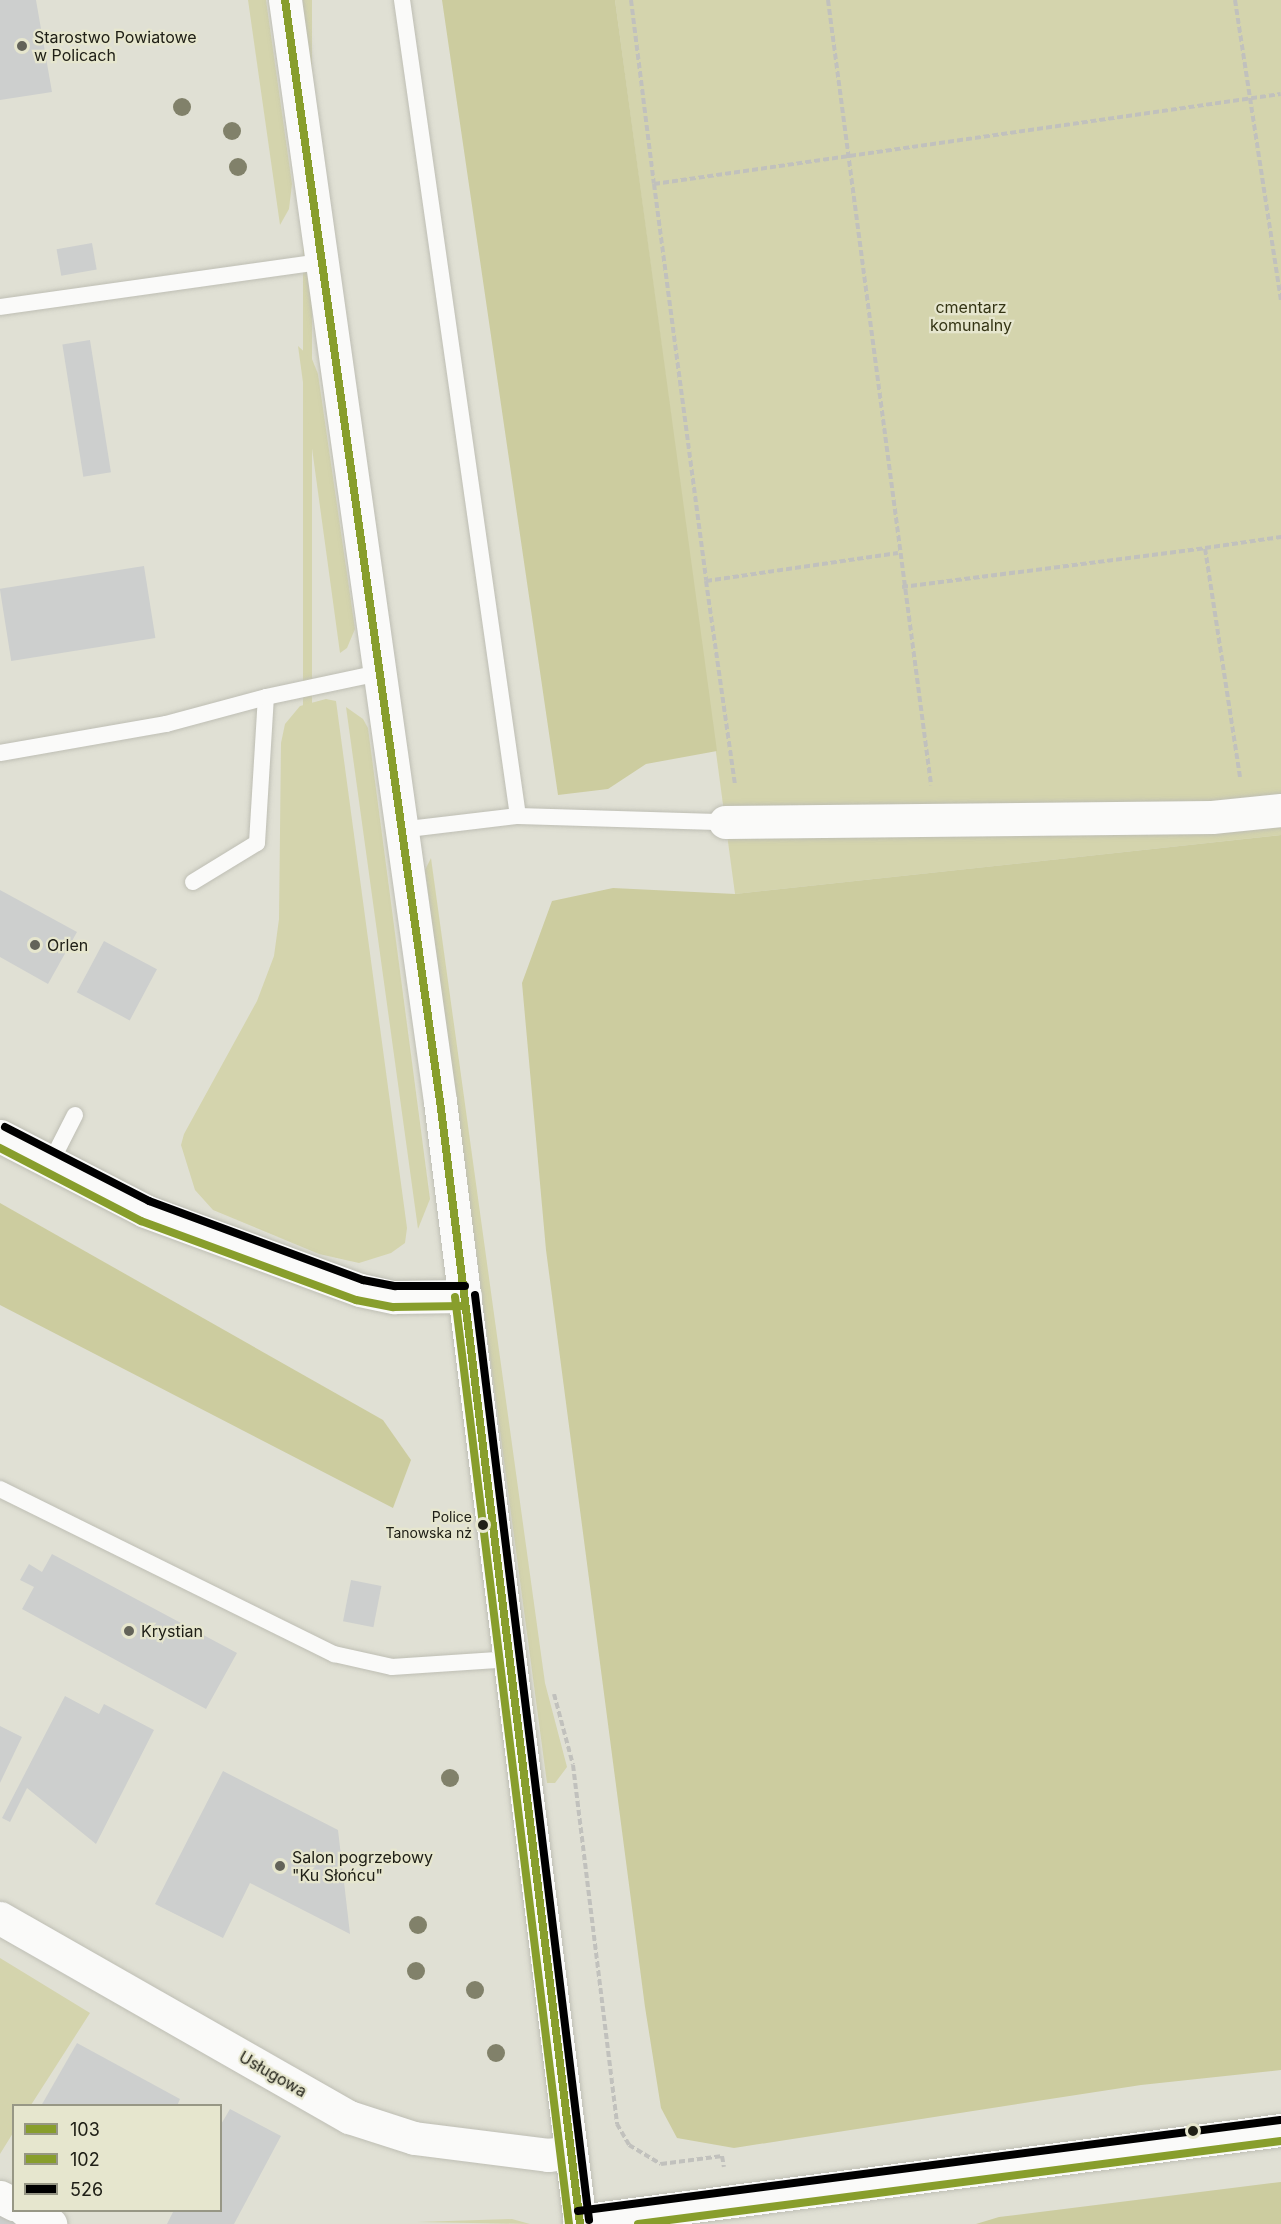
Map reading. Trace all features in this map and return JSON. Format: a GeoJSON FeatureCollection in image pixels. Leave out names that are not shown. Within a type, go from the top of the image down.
{"type":"FeatureCollection","features":[{"type":"Feature","properties":{"kind":"street"},"geometry":{"type":"LineString","coordinates":[[285,0],[465,1296],[512,1659],[580,2222],[1281,2130]]}},
{"type":"Feature","properties":{"kind":"street"},"geometry":{"type":"LineString","coordinates":[[732,822],[936,818],[1212,817],[1281,810]]}},
{"type":"Feature","properties":{"kind":"street"},"geometry":{"type":"LineString","coordinates":[[0,1136],[50,1164],[145,1211],[360,1290],[413,1298],[465,1296]]}},
{"type":"Feature","properties":{"kind":"street","name":"Usługowa"},"geometry":{"type":"LineString","coordinates":[[0,1918],[349,2117],[414,2138],[548,2155],[571,2152]]}},
{"type":"Feature","properties":{"kind":"street"},"geometry":{"type":"LineString","coordinates":[[27,2212],[50,2224]]}},
{"type":"Feature","properties":{"kind":"lane"},"geometry":{"type":"LineString","coordinates":[[402,0],[518,816]]}},
{"type":"Feature","properties":{"kind":"lane"},"geometry":{"type":"LineString","coordinates":[[0,307],[322,262]]}},
{"type":"Feature","properties":{"kind":"lane"},"geometry":{"type":"LineString","coordinates":[[0,753],[166,724],[266,697],[380,673]]}},
{"type":"Feature","properties":{"kind":"lane"},"geometry":{"type":"LineString","coordinates":[[194,882],[257,843],[266,697]]}},
{"type":"Feature","properties":{"kind":"lane"},"geometry":{"type":"LineString","coordinates":[[400,830],[518,816],[732,822]]}},
{"type":"Feature","properties":{"kind":"lane"},"geometry":{"type":"LineString","coordinates":[[50,1164],[75,1115]]}},
{"type":"Feature","properties":{"kind":"lane"},"geometry":{"type":"LineString","coordinates":[[0,1489],[334,1654],[392,1666],[512,1659]]}},
{"type":"Feature","properties":{"kind":"path"},"geometry":{"type":"LineString","coordinates":[[632,0],[706,581],[732,822]]}},
{"type":"Feature","properties":{"kind":"path"},"geometry":{"type":"LineString","coordinates":[[828,0],[902,587],[936,818]]}},
{"type":"Feature","properties":{"kind":"path"},"geometry":{"type":"LineString","coordinates":[[1235,0],[1281,302]]}},
{"type":"Feature","properties":{"kind":"path"},"geometry":{"type":"LineString","coordinates":[[654,184],[1281,94]]}},
{"type":"Feature","properties":{"kind":"path"},"geometry":{"type":"LineString","coordinates":[[902,587],[1281,537]]}},
{"type":"Feature","properties":{"kind":"path"},"geometry":{"type":"LineString","coordinates":[[1205,548],[1246,814]]}},
{"type":"Feature","properties":{"kind":"path"},"geometry":{"type":"LineString","coordinates":[[706,581],[898,553]]}},
{"type":"Feature","properties":{"kind":"path"},"geometry":{"type":"LineString","coordinates":[[552,1683],[573,1765],[617,2124],[629,2145],[661,2164],[722,2156],[724,2172]]}},
{"type":"Feature","properties":{"kind":"green space"},"geometry":{"type":"Polygon","coordinates":[[[248,0],[266,0],[292,184],[289,209],[280,225],[248,0]]]}},
{"type":"Feature","properties":{"kind":"green space"},"geometry":{"type":"Polygon","coordinates":[[[303,0],[312,0],[312,782],[303,782],[303,0]]]}},
{"type":"Feature","properties":{"kind":"green space"},"geometry":{"type":"Polygon","coordinates":[[[442,0],[615,0],[717,751],[646,764],[608,789],[558,795],[442,0]]]}},
{"type":"Feature","properties":{"kind":"green space","name":"cmentarz komunalny"},"geometry":{"type":"Polygon","coordinates":[[[615,0],[1281,0],[1281,835],[735,894],[615,0]]]}},
{"type":"Feature","properties":{"kind":"green space"},"geometry":{"type":"Polygon","coordinates":[[[298,346],[312,359],[318,374],[355,629],[347,648],[340,653],[298,346]]]}},
{"type":"Feature","properties":{"kind":"green space"},"geometry":{"type":"Polygon","coordinates":[[[326,699],[336,701],[407,1228],[405,1243],[391,1253],[359,1263],[319,1254],[213,1210],[195,1190],[181,1145],[184,1134],[257,1001],[274,956],[279,919],[281,743],[285,724],[300,706],[326,699]]]}},
{"type":"Feature","properties":{"kind":"green space"},"geometry":{"type":"Polygon","coordinates":[[[346,707],[363,719],[368,728],[430,1199],[418,1229],[346,707]]]}},
{"type":"Feature","properties":{"kind":"green space"},"geometry":{"type":"Polygon","coordinates":[[[1281,835],[1281,2070],[1141,2085],[734,2148],[677,2138],[661,2108],[645,2007],[546,1250],[522,983],[552,901],[613,888],[735,894],[1281,835]]]}},
{"type":"Feature","properties":{"kind":"green space"},"geometry":{"type":"Polygon","coordinates":[[[431,858],[545,1683],[567,1767],[555,1783],[547,1783],[425,870],[431,858]]]}},
{"type":"Feature","properties":{"kind":"green space"},"geometry":{"type":"Polygon","coordinates":[[[0,1203],[383,1420],[411,1460],[393,1508],[0,1305],[0,1203]]]}},
{"type":"Feature","properties":{"kind":"green space"},"geometry":{"type":"Polygon","coordinates":[[[0,1958],[90,2013],[32,2104],[12,2104],[12,2135],[0,2154],[0,1958]]]}},
{"type":"Feature","properties":{"kind":"green space"},"geometry":{"type":"Polygon","coordinates":[[[1281,2182],[1281,2224],[976,2224],[999,2217],[1281,2182]]]}},
{"type":"Feature","properties":{"kind":"green space"},"geometry":{"type":"Polygon","coordinates":[[[512,2219],[530,2224],[417,2222],[512,2219]]]}},
{"type":"Feature","properties":{"kind":"building","name":"Starostwo Powiatowe w Policach"},"geometry":{"type":"Polygon","coordinates":[[[0,0],[36,0],[52,92],[0,100],[0,0]]]}},
{"type":"Feature","properties":{"kind":"building"},"geometry":{"type":"Polygon","coordinates":[[[92,243],[97,270],[61,276],[57,249],[92,243]]]}},
{"type":"Feature","properties":{"kind":"building"},"geometry":{"type":"Polygon","coordinates":[[[90,340],[111,472],[83,477],[62,344],[90,340]]]}},
{"type":"Feature","properties":{"kind":"building"},"geometry":{"type":"Polygon","coordinates":[[[144,566],[155,638],[11,661],[0,589],[144,566]]]}},
{"type":"Feature","properties":{"kind":"building","name":"Orlen"},"geometry":{"type":"Polygon","coordinates":[[[0,890],[77,932],[48,984],[0,957],[0,890]]]}},
{"type":"Feature","properties":{"kind":"building"},"geometry":{"type":"Polygon","coordinates":[[[104,941],[157,969],[130,1020],[77,992],[104,941]]]}},
{"type":"Feature","properties":{"kind":"building","name":"Krystian"},"geometry":{"type":"Polygon","coordinates":[[[52,1554],[237,1653],[206,1709],[22,1609],[34,1587],[20,1580],[29,1564],[42,1572],[52,1554]]]}},
{"type":"Feature","properties":{"kind":"building"},"geometry":{"type":"Polygon","coordinates":[[[351,1580],[381,1586],[373,1627],[343,1621],[351,1580]]]}},
{"type":"Feature","properties":{"kind":"building"},"geometry":{"type":"Polygon","coordinates":[[[65,1696],[99,1714],[104,1704],[154,1730],[96,1844],[27,1788],[10,1822],[2,1818],[65,1696]]]}},
{"type":"Feature","properties":{"kind":"building"},"geometry":{"type":"Polygon","coordinates":[[[0,1726],[22,1737],[0,1783],[0,1726]]]}},
{"type":"Feature","properties":{"kind":"building","name":"Salon pogrzebowy \"Ku Słońcu\""},"geometry":{"type":"Polygon","coordinates":[[[223,1771],[338,1830],[350,1934],[250,1883],[223,1938],[155,1904],[223,1771]]]}},
{"type":"Feature","properties":{"kind":"building"},"geometry":{"type":"Polygon","coordinates":[[[77,2043],[180,2099],[178,2104],[42,2104],[77,2043]]]}},
{"type":"Feature","properties":{"kind":"building"},"geometry":{"type":"Polygon","coordinates":[[[230,2109],[281,2136],[234,2224],[167,2224],[173,2212],[222,2212],[222,2123],[230,2109]]]}},
{"type":"Feature","properties":{"kind":"building"},"geometry":{"type":"Polygon","coordinates":[[[0,2210],[25,2224],[0,2224],[0,2210]]]}},
{"type":"Feature","properties":{"kind":"transit line","name":"103"},"geometry":{"type":"LineString","coordinates":[[285,0],[440,1101],[580,2224]]}},
{"type":"Feature","properties":{"kind":"transit line","name":"526"},"geometry":{"type":"LineString","coordinates":[[5,1127],[149,1201],[363,1280],[395,1286],[465,1286]]}},
{"type":"Feature","properties":{"kind":"transit line","name":"102"},"geometry":{"type":"LineString","coordinates":[[0,1148],[141,1221],[356,1300],[393,1307],[465,1306]]}},
{"type":"Feature","properties":{"kind":"transit line","name":"526"},"geometry":{"type":"LineString","coordinates":[[475,1295],[589,2220]]}},
{"type":"Feature","properties":{"kind":"transit line","name":"102"},"geometry":{"type":"LineString","coordinates":[[455,1297],[569,2224]]}},
{"type":"Feature","properties":{"kind":"transit line","name":"526"},"geometry":{"type":"LineString","coordinates":[[578,2211],[1280,2120]]}},
{"type":"Feature","properties":{"kind":"transit line","name":"102"},"geometry":{"type":"LineString","coordinates":[[638,2224],[1281,2141]]}},
{"type":"Feature","properties":{"kind":"place","name":"Starostwo Powiatowe w Policach"},"geometry":{"type":"Point","coordinates":[22,46]}},
{"type":"Feature","properties":{"kind":"place","name":"Orlen"},"geometry":{"type":"Point","coordinates":[35,945]}},
{"type":"Feature","properties":{"kind":"place","name":"Police Tanowska nż"},"geometry":{"type":"Point","coordinates":[483,1525]}},
{"type":"Feature","properties":{"kind":"place","name":"Krystian"},"geometry":{"type":"Point","coordinates":[129,1631]}},
{"type":"Feature","properties":{"kind":"place","name":"Salon pogrzebowy \"Ku Słońcu\""},"geometry":{"type":"Point","coordinates":[280,1866]}}]}
